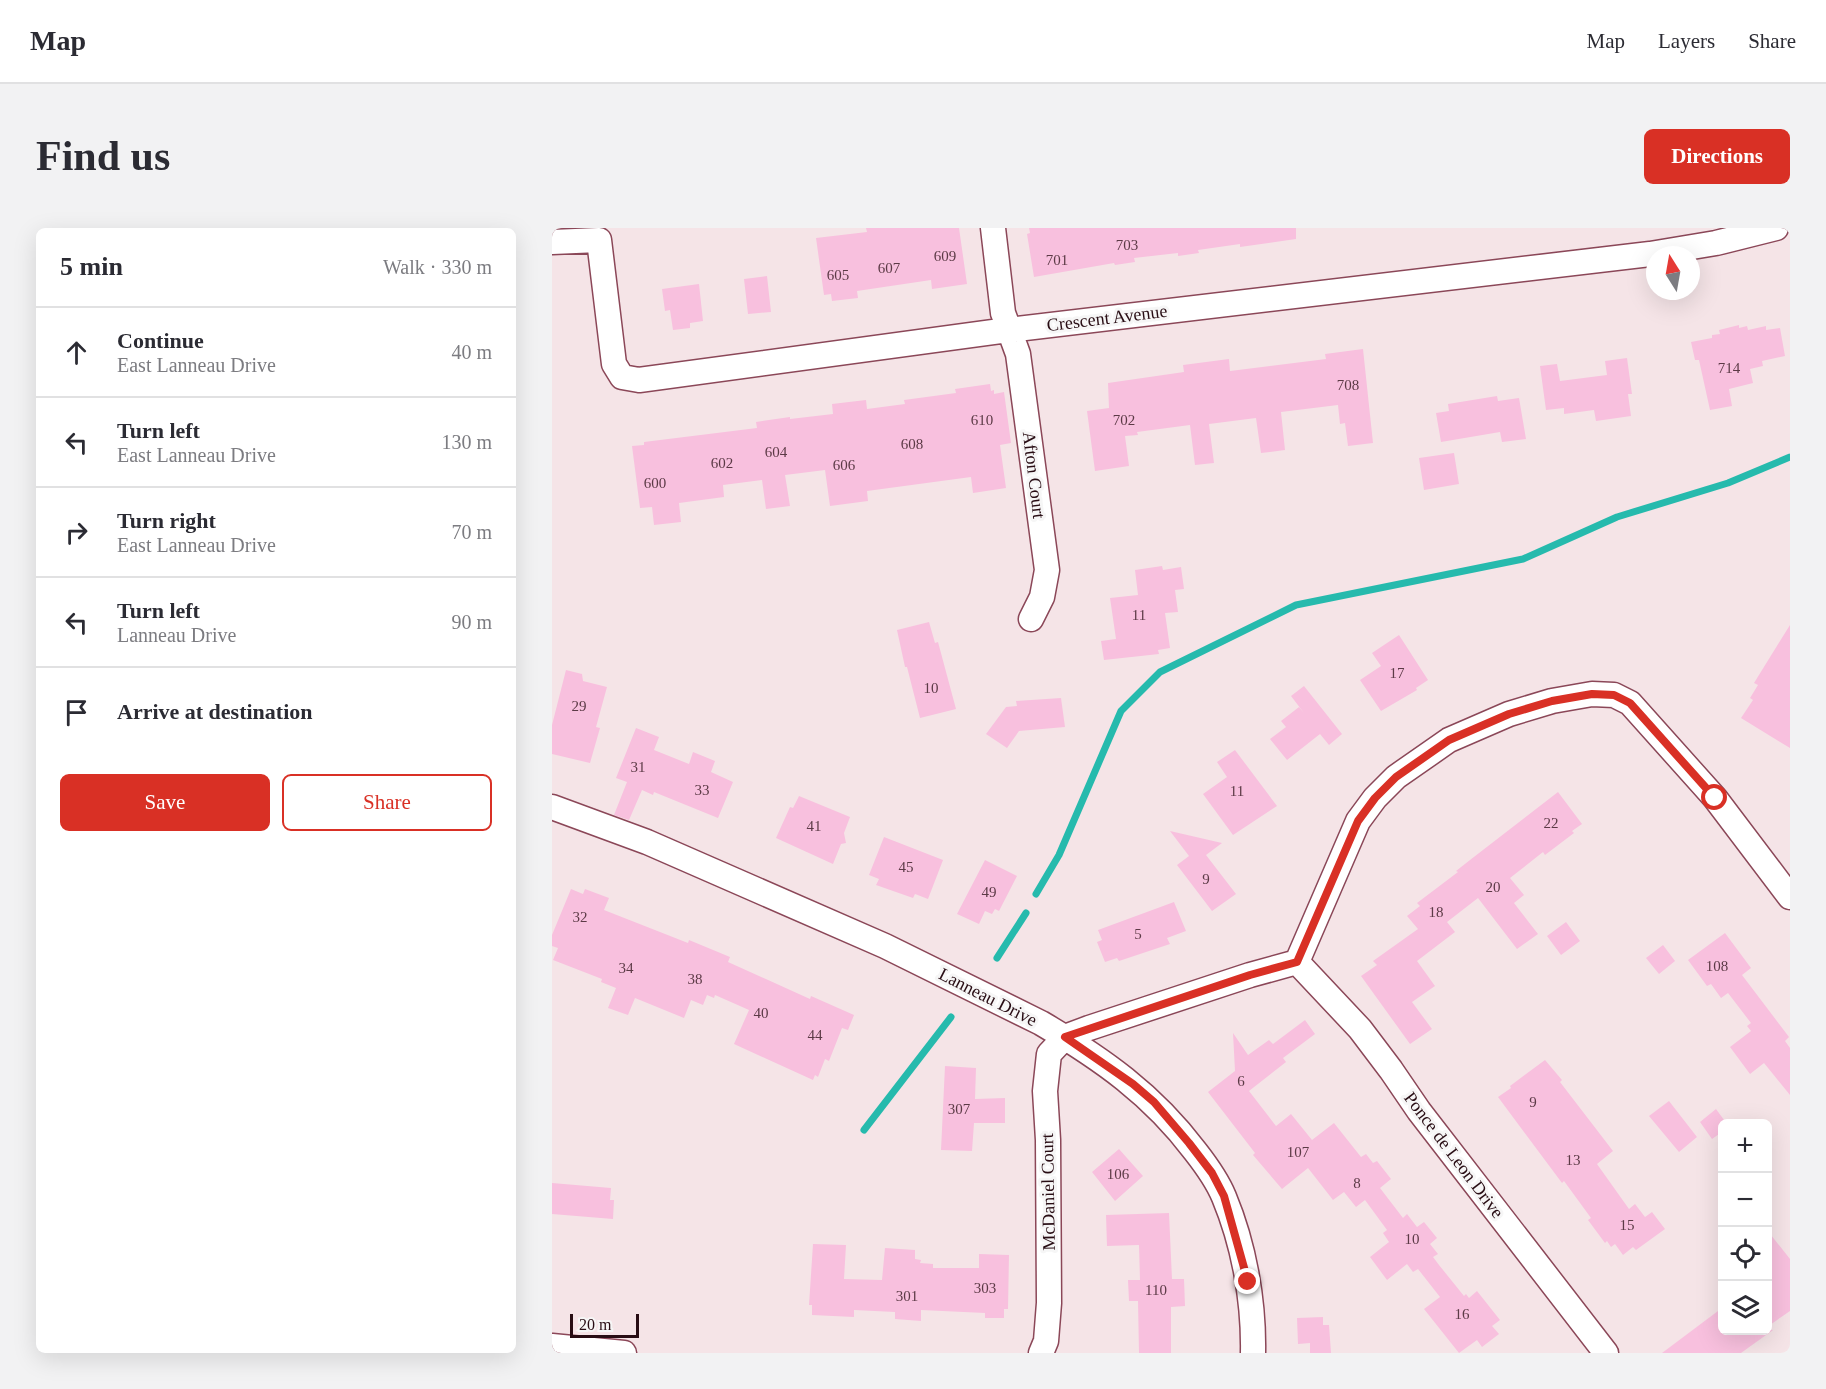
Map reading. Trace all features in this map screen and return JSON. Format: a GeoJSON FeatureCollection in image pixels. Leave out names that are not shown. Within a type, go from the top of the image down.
{"type":"FeatureCollection","features":[{"type":"Feature","properties":{"kind":"street","name":"Afton Court"},"geometry":{"type":"LineString","coordinates":[[993,228],[1003,313],[1018,354],[1047,570],[1042,597],[1031,619]]}},
{"type":"Feature","properties":{"kind":"street","name":"Crescent Avenue"},"geometry":{"type":"LineString","coordinates":[[552,242],[598,234],[614,364],[622,376],[639,380],[1008,330],[1650,254],[1716,243],[1776,228]]}},
{"type":"Feature","properties":{"kind":"street"},"geometry":{"type":"LineString","coordinates":[[1065,1037],[1250,975],[1297,962],[1358,821],[1375,798],[1396,777],[1449,740],[1509,714],[1552,701],[1592,694],[1614,695],[1630,703],[1715,798],[1790,897]]}},
{"type":"Feature","properties":{"kind":"street","name":"Lanneau Drive"},"geometry":{"type":"LineString","coordinates":[[552,807],[647,842],[885,946],[1065,1037],[1133,1084],[1154,1102],[1189,1143],[1212,1173],[1224,1196],[1248,1282],[1253,1353]]}},
{"type":"Feature","properties":{"kind":"street","name":"Ponce de Leon Drive"},"geometry":{"type":"LineString","coordinates":[[1297,962],[1360,1029],[1419,1111],[1606,1353]]}},
{"type":"Feature","properties":{"kind":"street","name":"McDaniel Court"},"geometry":{"type":"LineString","coordinates":[[1041,1353],[1046,1341],[1049,1304],[1048,1140],[1045,1090],[1049,1054],[1065,1037]]}},
{"type":"Feature","properties":{"kind":"street"},"geometry":{"type":"LineString","coordinates":[[552,1346],[624,1353]]}},
{"type":"Feature","properties":{"kind":"building"},"geometry":{"type":"Polygon","coordinates":[[[866,228],[959,228],[967,284],[932,289],[931,280],[857,291],[858,298],[832,301],[831,294],[824,295],[816,238],[867,232],[866,228]]]}},
{"type":"Feature","properties":{"kind":"building"},"geometry":{"type":"Polygon","coordinates":[[[1029,228],[1296,228],[1296,239],[1198,250],[1199,253],[1178,256],[1178,253],[1134,258],[1135,262],[1115,265],[1114,263],[1034,277],[1027,234],[1030,233],[1029,228]]]}},
{"type":"Feature","properties":{"kind":"building"},"geometry":{"type":"Polygon","coordinates":[[[767,276],[771,312],[748,314],[744,279],[767,276]]]}},
{"type":"Feature","properties":{"kind":"building"},"geometry":{"type":"Polygon","coordinates":[[[699,284],[703,321],[690,323],[690,328],[673,330],[670,310],[665,311],[662,289],[699,284]]]}},
{"type":"Feature","properties":{"kind":"building"},"geometry":{"type":"Polygon","coordinates":[[[1739,325],[1739,328],[1747,326],[1748,330],[1766,326],[1766,330],[1780,328],[1785,356],[1762,361],[1763,366],[1750,369],[1753,383],[1729,389],[1732,406],[1710,410],[1699,360],[1695,360],[1691,342],[1712,338],[1712,335],[1720,334],[1719,330],[1739,325]]]}},
{"type":"Feature","properties":{"kind":"building"},"geometry":{"type":"Polygon","coordinates":[[[1363,349],[1373,443],[1348,446],[1345,423],[1340,424],[1338,405],[1281,412],[1285,450],[1261,453],[1256,418],[1209,424],[1214,463],[1195,465],[1190,425],[1137,432],[1138,435],[1125,436],[1129,466],[1095,471],[1087,411],[1109,408],[1108,383],[1184,372],[1183,365],[1229,359],[1230,371],[1326,359],[1325,354],[1363,349]]]}},
{"type":"Feature","properties":{"kind":"building"},"geometry":{"type":"Polygon","coordinates":[[[1627,358],[1632,394],[1628,394],[1631,416],[1596,421],[1594,410],[1564,414],[1564,408],[1546,410],[1540,366],[1557,364],[1560,381],[1607,375],[1605,361],[1627,358]]]}},
{"type":"Feature","properties":{"kind":"building"},"geometry":{"type":"Polygon","coordinates":[[[990,384],[994,394],[1004,392],[1011,443],[1000,445],[1006,488],[973,493],[971,477],[867,491],[868,501],[830,506],[825,470],[785,475],[790,506],[766,509],[762,480],[723,485],[724,497],[679,503],[681,522],[654,525],[652,507],[640,508],[632,446],[644,445],[644,442],[757,428],[756,422],[833,414],[832,404],[866,400],[867,409],[905,404],[904,400],[956,393],[955,389],[990,384]]]}},
{"type":"Feature","properties":{"kind":"building"},"geometry":{"type":"Polygon","coordinates":[[[1497,396],[1498,401],[1519,398],[1526,439],[1502,442],[1500,432],[1441,442],[1436,413],[1449,411],[1448,404],[1497,396]]]}},
{"type":"Feature","properties":{"kind":"building"},"geometry":{"type":"Polygon","coordinates":[[[1454,453],[1459,484],[1424,490],[1419,458],[1454,453]]]}},
{"type":"Feature","properties":{"kind":"building"},"geometry":{"type":"Polygon","coordinates":[[[1162,566],[1163,570],[1181,567],[1184,589],[1175,590],[1178,612],[1165,613],[1170,648],[1158,650],[1159,654],[1104,660],[1101,641],[1116,639],[1110,598],[1138,595],[1135,570],[1162,566]]]}},
{"type":"Feature","properties":{"kind":"building"},"geometry":{"type":"Polygon","coordinates":[[[929,622],[935,643],[938,642],[956,709],[920,718],[897,630],[929,622]]]}},
{"type":"Feature","properties":{"kind":"building"},"geometry":{"type":"Polygon","coordinates":[[[1790,625],[1790,748],[1741,718],[1753,700],[1750,698],[1758,685],[1754,683],[1790,625]]]}},
{"type":"Feature","properties":{"kind":"building"},"geometry":{"type":"Polygon","coordinates":[[[1399,635],[1428,680],[1416,688],[1417,690],[1381,711],[1360,680],[1381,666],[1372,653],[1399,635]]]}},
{"type":"Feature","properties":{"kind":"building"},"geometry":{"type":"Polygon","coordinates":[[[566,670],[582,674],[583,681],[607,687],[596,727],[600,728],[590,763],[552,754],[552,725],[566,670]]]}},
{"type":"Feature","properties":{"kind":"building"},"geometry":{"type":"Polygon","coordinates":[[[1304,686],[1342,734],[1329,745],[1320,734],[1287,760],[1270,739],[1286,727],[1281,721],[1299,707],[1304,713],[1291,696],[1304,686]]]}},
{"type":"Feature","properties":{"kind":"building"},"geometry":{"type":"Polygon","coordinates":[[[1061,698],[1065,727],[1019,731],[1007,748],[986,734],[1006,707],[1017,706],[1016,701],[1061,698]]]}},
{"type":"Feature","properties":{"kind":"building"},"geometry":{"type":"Polygon","coordinates":[[[636,728],[659,737],[654,750],[689,764],[693,752],[715,761],[711,772],[733,782],[718,818],[654,792],[653,795],[642,790],[629,820],[614,815],[627,782],[616,778],[636,728]]]}},
{"type":"Feature","properties":{"kind":"building"},"geometry":{"type":"Polygon","coordinates":[[[1235,750],[1277,806],[1233,835],[1203,794],[1227,777],[1217,762],[1235,750]]]}},
{"type":"Feature","properties":{"kind":"building"},"geometry":{"type":"Polygon","coordinates":[[[1558,792],[1582,824],[1545,855],[1543,852],[1510,878],[1524,895],[1514,903],[1538,934],[1517,949],[1478,898],[1447,922],[1455,932],[1417,961],[1435,986],[1412,1002],[1432,1029],[1410,1044],[1361,976],[1377,965],[1373,961],[1418,929],[1407,916],[1420,906],[1417,903],[1558,792]]]}},
{"type":"Feature","properties":{"kind":"building"},"geometry":{"type":"Polygon","coordinates":[[[799,796],[850,817],[844,833],[846,843],[841,844],[833,864],[776,838],[790,807],[793,808],[799,796]]]}},
{"type":"Feature","properties":{"kind":"building"},"geometry":{"type":"Polygon","coordinates":[[[1170,831],[1222,843],[1206,855],[1236,894],[1212,911],[1177,865],[1189,856],[1170,831]]]}},
{"type":"Feature","properties":{"kind":"building"},"geometry":{"type":"Polygon","coordinates":[[[884,837],[943,860],[928,899],[915,894],[913,898],[876,885],[879,879],[869,875],[884,837]]]}},
{"type":"Feature","properties":{"kind":"building"},"geometry":{"type":"Polygon","coordinates":[[[985,860],[1017,876],[999,911],[995,909],[992,914],[985,911],[979,924],[957,914],[985,860]]]}},
{"type":"Feature","properties":{"kind":"building"},"geometry":{"type":"Polygon","coordinates":[[[571,889],[583,894],[585,889],[609,898],[604,910],[730,957],[728,962],[810,999],[811,996],[854,1015],[848,1030],[842,1028],[829,1061],[825,1059],[818,1077],[815,1075],[813,1080],[734,1044],[749,1010],[715,995],[714,998],[707,995],[703,1005],[691,1000],[684,1018],[635,998],[628,1015],[608,1008],[616,988],[601,982],[602,979],[553,960],[558,948],[552,946],[552,935],[571,889]]]}},
{"type":"Feature","properties":{"kind":"building"},"geometry":{"type":"Polygon","coordinates":[[[1174,902],[1186,931],[1167,938],[1170,944],[1119,961],[1117,958],[1105,962],[1097,942],[1102,940],[1098,930],[1174,902]]]}},
{"type":"Feature","properties":{"kind":"building"},"geometry":{"type":"Polygon","coordinates":[[[1566,922],[1580,941],[1561,955],[1547,936],[1566,922]]]}},
{"type":"Feature","properties":{"kind":"building"},"geometry":{"type":"Polygon","coordinates":[[[1725,933],[1751,968],[1742,975],[1789,1037],[1785,1041],[1790,1048],[1790,1095],[1764,1063],[1750,1074],[1730,1047],[1751,1031],[1747,1026],[1751,1023],[1728,993],[1721,998],[1711,984],[1707,986],[1688,960],[1725,933]]]}},
{"type":"Feature","properties":{"kind":"building"},"geometry":{"type":"Polygon","coordinates":[[[1663,945],[1675,961],[1659,974],[1646,958],[1663,945]]]}},
{"type":"Feature","properties":{"kind":"building"},"geometry":{"type":"Polygon","coordinates":[[[1305,1020],[1315,1034],[1283,1058],[1286,1062],[1249,1091],[1276,1126],[1291,1114],[1312,1140],[1334,1123],[1361,1157],[1366,1154],[1373,1163],[1377,1161],[1391,1179],[1380,1188],[1403,1218],[1407,1214],[1417,1227],[1424,1222],[1437,1238],[1430,1244],[1438,1254],[1433,1257],[1439,1265],[1464,1296],[1466,1294],[1469,1298],[1477,1291],[1500,1320],[1492,1326],[1499,1334],[1482,1347],[1477,1340],[1459,1353],[1424,1309],[1440,1297],[1418,1269],[1413,1272],[1407,1264],[1387,1280],[1370,1257],[1389,1242],[1383,1233],[1387,1230],[1365,1200],[1356,1207],[1344,1192],[1333,1200],[1308,1168],[1282,1189],[1253,1155],[1255,1153],[1208,1092],[1235,1071],[1233,1033],[1248,1055],[1269,1040],[1273,1044],[1305,1020]]]}},
{"type":"Feature","properties":{"kind":"building"},"geometry":{"type":"Polygon","coordinates":[[[1545,1060],[1613,1151],[1597,1164],[1629,1209],[1635,1204],[1645,1217],[1652,1212],[1665,1229],[1636,1250],[1633,1247],[1623,1255],[1615,1244],[1611,1247],[1607,1241],[1605,1243],[1588,1220],[1591,1218],[1564,1181],[1562,1183],[1498,1097],[1545,1060]]]}},
{"type":"Feature","properties":{"kind":"building"},"geometry":{"type":"Polygon","coordinates":[[[945,1066],[976,1068],[975,1099],[1005,1098],[1005,1123],[974,1123],[972,1151],[941,1150],[945,1066]]]}},
{"type":"Feature","properties":{"kind":"building"},"geometry":{"type":"Polygon","coordinates":[[[1669,1101],[1697,1137],[1679,1152],[1649,1116],[1669,1101]]]}},
{"type":"Feature","properties":{"kind":"building"},"geometry":{"type":"Polygon","coordinates":[[[1716,1109],[1723,1119],[1718,1119],[1718,1135],[1712,1139],[1700,1122],[1716,1109]]]}},
{"type":"Feature","properties":{"kind":"building"},"geometry":{"type":"Polygon","coordinates":[[[1119,1149],[1143,1176],[1115,1201],[1092,1172],[1119,1149]]]}},
{"type":"Feature","properties":{"kind":"building"},"geometry":{"type":"Polygon","coordinates":[[[552,1183],[611,1188],[610,1200],[614,1200],[613,1219],[552,1214],[552,1183]]]}},
{"type":"Feature","properties":{"kind":"building"},"geometry":{"type":"Polygon","coordinates":[[[1169,1213],[1172,1279],[1184,1279],[1185,1306],[1171,1307],[1171,1353],[1139,1353],[1138,1301],[1129,1301],[1128,1280],[1140,1280],[1139,1245],[1107,1246],[1106,1215],[1169,1213]]]}},
{"type":"Feature","properties":{"kind":"building"},"geometry":{"type":"Polygon","coordinates":[[[1772,1236],[1790,1259],[1790,1311],[1772,1324],[1772,1236]]]}},
{"type":"Feature","properties":{"kind":"building"},"geometry":{"type":"Polygon","coordinates":[[[813,1244],[846,1245],[844,1279],[882,1280],[885,1248],[915,1250],[915,1259],[921,1260],[920,1263],[933,1264],[933,1268],[979,1268],[979,1254],[1009,1255],[1008,1309],[1004,1309],[1004,1318],[985,1318],[985,1313],[921,1310],[921,1321],[895,1319],[895,1312],[854,1310],[854,1317],[812,1315],[812,1305],[809,1305],[813,1244]]]}},
{"type":"Feature","properties":{"kind":"building"},"geometry":{"type":"Polygon","coordinates":[[[1718,1311],[1718,1335],[1766,1335],[1741,1353],[1662,1353],[1718,1311]]]}},
{"type":"Feature","properties":{"kind":"building"},"geometry":{"type":"Polygon","coordinates":[[[1323,1317],[1323,1325],[1329,1325],[1331,1353],[1310,1353],[1310,1343],[1298,1344],[1297,1318],[1323,1317]]]}},
{"type":"Feature","properties":{"kind":"waterway"},"geometry":{"type":"LineString","coordinates":[[1036,894],[1059,855],[1121,711],[1160,672],[1296,605],[1523,559],[1617,517],[1728,483],[1790,457]]}},
{"type":"Feature","properties":{"kind":"waterway"},"geometry":{"type":"LineString","coordinates":[[997,958],[1026,913]]}},
{"type":"Feature","properties":{"kind":"waterway"},"geometry":{"type":"LineString","coordinates":[[864,1130],[951,1017]]}},
{"type":"Feature","properties":{"kind":"route"},"geometry":{"type":"LineString","coordinates":[[1248,1282],[1224,1196],[1212,1173],[1154,1102],[1133,1084],[1065,1037],[1250,975],[1297,962],[1358,821],[1375,798],[1396,777],[1449,740],[1509,714],[1552,701],[1592,694],[1614,695],[1630,703],[1715,798]]}}]}
